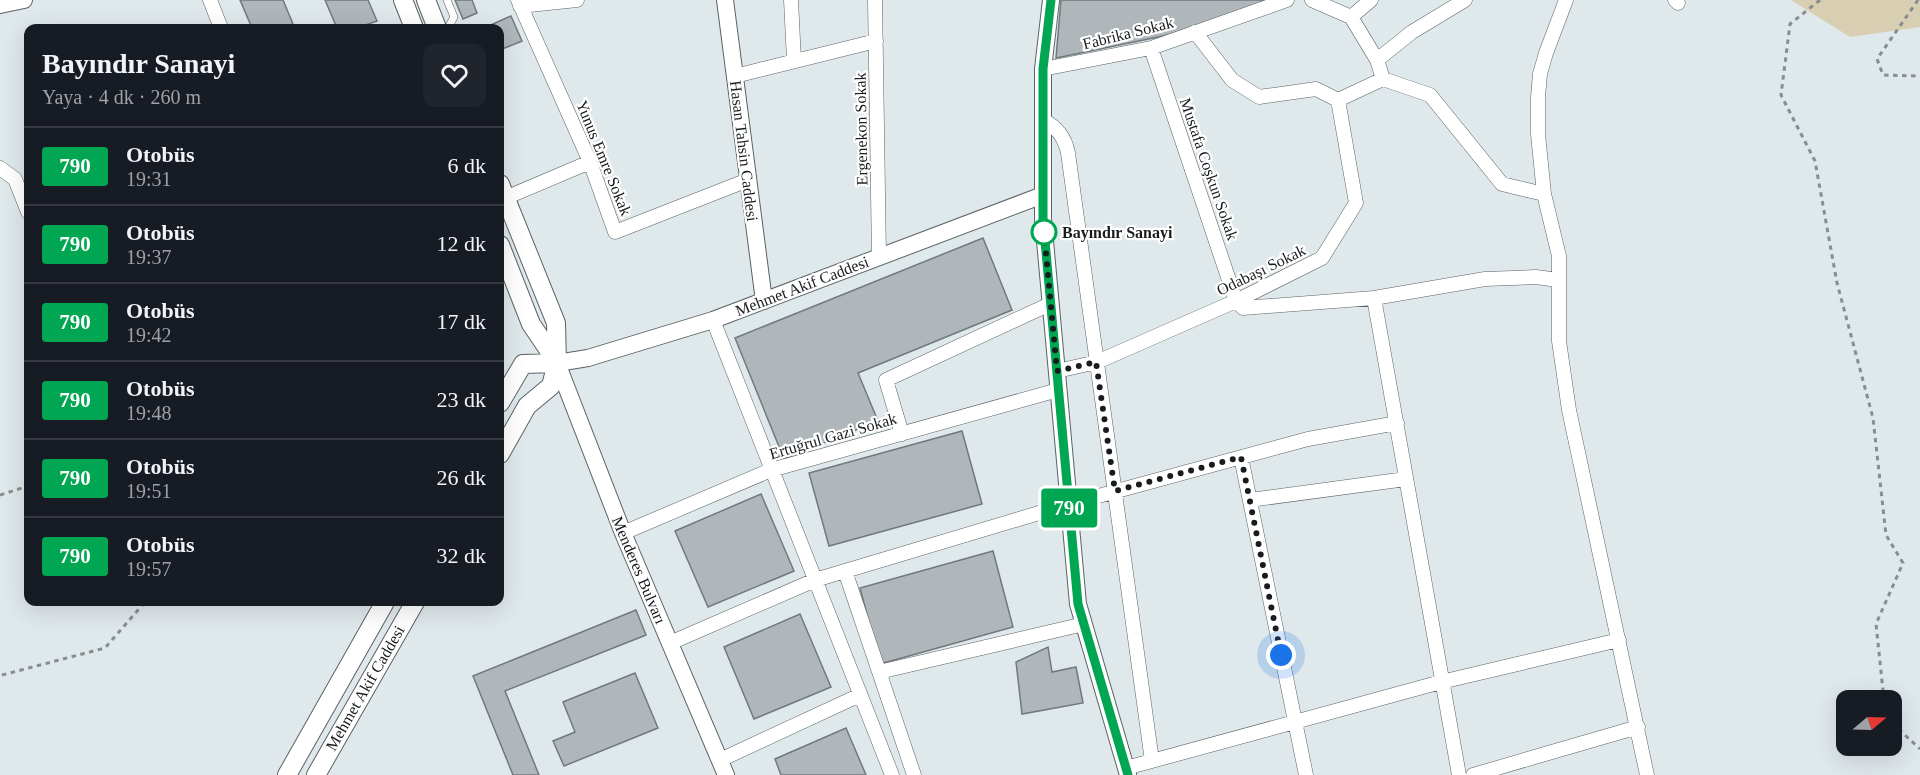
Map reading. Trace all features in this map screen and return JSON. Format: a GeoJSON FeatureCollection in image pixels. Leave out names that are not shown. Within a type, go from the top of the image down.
{"type":"FeatureCollection","features":[{"type":"Feature","properties":{"kind":"main road"},"geometry":{"type":"LineString","coordinates":[[403,0],[412,24]]}},
{"type":"Feature","properties":{"kind":"main road"},"geometry":{"type":"LineString","coordinates":[[426,0],[435,24]]}},
{"type":"Feature","properties":{"kind":"main road","name":"Menderes Bulvarı"},"geometry":{"type":"LineString","coordinates":[[504,196],[556,323],[557,363]]}},
{"type":"Feature","properties":{"kind":"main road","name":"Menderes Bulvarı"},"geometry":{"type":"LineString","coordinates":[[504,255],[531,324],[557,363]]}},
{"type":"Feature","properties":{"kind":"main road"},"geometry":{"type":"LineString","coordinates":[[504,447],[527,406],[551,386],[557,363]]}},
{"type":"Feature","properties":{"kind":"main road","name":"Mehmet Akif Caddesi"},"geometry":{"type":"LineString","coordinates":[[504,396],[523,364],[557,363]]}},
{"type":"Feature","properties":{"kind":"main road","name":"Mehmet Akif Caddesi"},"geometry":{"type":"LineString","coordinates":[[287,775],[383,606]]}},
{"type":"Feature","properties":{"kind":"main road","name":"Mehmet Akif Caddesi"},"geometry":{"type":"LineString","coordinates":[[316,775],[413,606]]}},
{"type":"Feature","properties":{"kind":"street"},"geometry":{"type":"LineString","coordinates":[[0,5],[24,0]]}},
{"type":"Feature","properties":{"kind":"street"},"geometry":{"type":"LineString","coordinates":[[210,0],[219,24]]}},
{"type":"Feature","properties":{"kind":"street"},"geometry":{"type":"LineString","coordinates":[[519,3],[577,0]]}},
{"type":"Feature","properties":{"kind":"street","name":"Hasan Tahsin Caddesi"},"geometry":{"type":"LineString","coordinates":[[725,0],[764,301]]}},
{"type":"Feature","properties":{"kind":"street"},"geometry":{"type":"LineString","coordinates":[[791,0],[794,61]]}},
{"type":"Feature","properties":{"kind":"street","name":"Ergenekon Sokak"},"geometry":{"type":"LineString","coordinates":[[875,0],[879,257]]}},
{"type":"Feature","properties":{"kind":"street"},"geometry":{"type":"LineString","coordinates":[[1051,0],[1043,69],[1043,195],[1050,304],[1078,604],[1127,772],[1152,761],[1295,721],[1441,682],[1619,640]]}},
{"type":"Feature","properties":{"kind":"street","name":"Fabrika Sokak"},"geometry":{"type":"LineString","coordinates":[[1043,69],[1151,48],[1287,0]]}},
{"type":"Feature","properties":{"kind":"street"},"geometry":{"type":"LineString","coordinates":[[1312,0],[1351,17],[1377,60],[1383,79]]}},
{"type":"Feature","properties":{"kind":"street"},"geometry":{"type":"LineString","coordinates":[[1351,17],[1371,0]]}},
{"type":"Feature","properties":{"kind":"street"},"geometry":{"type":"LineString","coordinates":[[1377,60],[1412,32],[1465,0]]}},
{"type":"Feature","properties":{"kind":"street"},"geometry":{"type":"LineString","coordinates":[[1566,0],[1540,74],[1538,134],[1544,194],[1559,256],[1559,341],[1563,376],[1647,775]]}},
{"type":"Feature","properties":{"kind":"street","name":"Yunus Emre Sokak"},"geometry":{"type":"LineString","coordinates":[[519,3],[590,162],[615,232],[748,180]]}},
{"type":"Feature","properties":{"kind":"street"},"geometry":{"type":"LineString","coordinates":[[1195,32],[1232,80],[1259,97],[1316,89],[1338,100],[1383,79],[1430,95],[1502,184],[1544,194]]}},
{"type":"Feature","properties":{"kind":"street"},"geometry":{"type":"LineString","coordinates":[[735,76],[876,41]]}},
{"type":"Feature","properties":{"kind":"street","name":"Mustafa Coşkun Sokak"},"geometry":{"type":"LineString","coordinates":[[1151,48],[1236,301]]}},
{"type":"Feature","properties":{"kind":"street","name":"Odabaşı Sokak"},"geometry":{"type":"LineString","coordinates":[[1057,371],[1096,362],[1236,301],[1322,258],[1356,203],[1338,100]]}},
{"type":"Feature","properties":{"kind":"street"},"geometry":{"type":"LineString","coordinates":[[1043,120],[1057,129],[1066,144],[1152,761]]}},
{"type":"Feature","properties":{"kind":"street"},"geometry":{"type":"LineString","coordinates":[[504,190],[590,162]]}},
{"type":"Feature","properties":{"kind":"street"},"geometry":{"type":"LineString","coordinates":[[0,168],[15,179],[24,202]]}},
{"type":"Feature","properties":{"kind":"street","name":"Mehmet Akif Caddesi"},"geometry":{"type":"LineString","coordinates":[[557,363],[588,358],[712,320],[1043,195]]}},
{"type":"Feature","properties":{"kind":"street"},"geometry":{"type":"LineString","coordinates":[[1236,301],[1246,309],[1374,298],[1485,279],[1536,277],[1558,280]]}},
{"type":"Feature","properties":{"kind":"street"},"geometry":{"type":"LineString","coordinates":[[1374,298],[1459,775]]}},
{"type":"Feature","properties":{"kind":"street"},"geometry":{"type":"LineString","coordinates":[[902,434],[886,380],[1050,304]]}},
{"type":"Feature","properties":{"kind":"street"},"geometry":{"type":"LineString","coordinates":[[712,320],[892,775]]}},
{"type":"Feature","properties":{"kind":"street","name":"Menderes Bulvarı"},"geometry":{"type":"LineString","coordinates":[[557,363],[623,533],[723,768]]}},
{"type":"Feature","properties":{"kind":"street","name":"Ertuğrul Gazi Sokak"},"geometry":{"type":"LineString","coordinates":[[623,533],[771,470],[1058,390]]}},
{"type":"Feature","properties":{"kind":"street"},"geometry":{"type":"LineString","coordinates":[[670,643],[815,580],[1069,504],[1241,457],[1308,439],[1397,423]]}},
{"type":"Feature","properties":{"kind":"street"},"geometry":{"type":"LineString","coordinates":[[1241,457],[1306,775]]}},
{"type":"Feature","properties":{"kind":"street"},"geometry":{"type":"LineString","coordinates":[[1250,500],[1406,479]]}},
{"type":"Feature","properties":{"kind":"street"},"geometry":{"type":"LineString","coordinates":[[845,571],[914,775]]}},
{"type":"Feature","properties":{"kind":"street"},"geometry":{"type":"LineString","coordinates":[[879,672],[1084,624]]}},
{"type":"Feature","properties":{"kind":"street"},"geometry":{"type":"LineString","coordinates":[[723,768],[860,695]]}},
{"type":"Feature","properties":{"kind":"street"},"geometry":{"type":"LineString","coordinates":[[1473,775],[1638,727]]}},
{"type":"Feature","properties":{"kind":"lane"},"geometry":{"type":"LineString","coordinates":[[447,0],[454,17],[450,24]]}},
{"type":"Feature","properties":{"kind":"path"},"geometry":{"type":"LineString","coordinates":[[1820,0],[1790,24],[1781,95],[1815,161],[1837,283],[1874,418],[1886,535],[1903,563],[1876,624],[1883,690]]}},
{"type":"Feature","properties":{"kind":"path"},"geometry":{"type":"LineString","coordinates":[[1918,0],[1877,59],[1882,75],[1920,76]]}},
{"type":"Feature","properties":{"kind":"path"},"geometry":{"type":"LineString","coordinates":[[0,495],[24,487]]}},
{"type":"Feature","properties":{"kind":"path"},"geometry":{"type":"LineString","coordinates":[[2,675],[105,648],[142,606]]}},
{"type":"Feature","properties":{"kind":"path"},"geometry":{"type":"LineString","coordinates":[[1902,732],[1920,749]]}},
{"type":"Feature","properties":{"kind":"shaded area"},"geometry":{"type":"Polygon","coordinates":[[[1791,0],[1920,0],[1920,27],[1850,37],[1791,0]]]}},
{"type":"Feature","properties":{"kind":"building"},"geometry":{"type":"Polygon","coordinates":[[[240,0],[283,0],[293,24],[250,24],[240,0]]]}},
{"type":"Feature","properties":{"kind":"building"},"geometry":{"type":"Polygon","coordinates":[[[325,0],[368,0],[377,21],[368,24],[335,24],[325,0]]]}},
{"type":"Feature","properties":{"kind":"building"},"geometry":{"type":"Polygon","coordinates":[[[455,0],[472,0],[477,13],[463,19],[455,0]]]}},
{"type":"Feature","properties":{"kind":"building"},"geometry":{"type":"Polygon","coordinates":[[[1061,0],[1273,0],[1173,34],[1056,58],[1061,0]]]}},
{"type":"Feature","properties":{"kind":"building"},"geometry":{"type":"Polygon","coordinates":[[[511,16],[522,41],[504,48],[504,24],[493,24],[511,16]]]}},
{"type":"Feature","properties":{"kind":"building"},"geometry":{"type":"Polygon","coordinates":[[[983,238],[1012,310],[858,373],[878,421],[784,459],[735,338],[983,238]]]}},
{"type":"Feature","properties":{"kind":"building"},"geometry":{"type":"Polygon","coordinates":[[[962,431],[982,504],[829,546],[809,473],[962,431]]]}},
{"type":"Feature","properties":{"kind":"building"},"geometry":{"type":"Polygon","coordinates":[[[761,494],[794,571],[708,607],[675,531],[761,494]]]}},
{"type":"Feature","properties":{"kind":"building"},"geometry":{"type":"Polygon","coordinates":[[[993,551],[1013,627],[880,664],[860,588],[993,551]]]}},
{"type":"Feature","properties":{"kind":"building"},"geometry":{"type":"Polygon","coordinates":[[[636,610],[646,635],[505,691],[539,775],[513,775],[473,676],[636,610]]]}},
{"type":"Feature","properties":{"kind":"building"},"geometry":{"type":"Polygon","coordinates":[[[800,614],[831,687],[754,719],[724,647],[800,614]]]}},
{"type":"Feature","properties":{"kind":"building"},"geometry":{"type":"Polygon","coordinates":[[[1048,647],[1052,672],[1076,667],[1083,703],[1022,714],[1016,662],[1048,647]]]}},
{"type":"Feature","properties":{"kind":"building"},"geometry":{"type":"Polygon","coordinates":[[[635,673],[658,728],[564,766],[553,741],[575,732],[563,702],[635,673]]]}},
{"type":"Feature","properties":{"kind":"building"},"geometry":{"type":"Polygon","coordinates":[[[846,728],[866,775],[781,775],[775,759],[846,728]]]}},
{"type":"Feature","properties":{"kind":"bus line","name":"790"},"geometry":{"type":"LineString","coordinates":[[1051,0],[1043,69],[1043,219],[1078,604],[1128,775]]}},
{"type":"Feature","properties":{"kind":"place","name":"Bayındır Sanayi"},"geometry":{"type":"Point","coordinates":[1044,232]}},
{"type":"Feature","properties":{"kind":"route"},"geometry":{"type":"LineString","coordinates":[[1044,232],[1057,371],[1096,362],[1115,491],[1241,457],[1281,655]]}}]}
